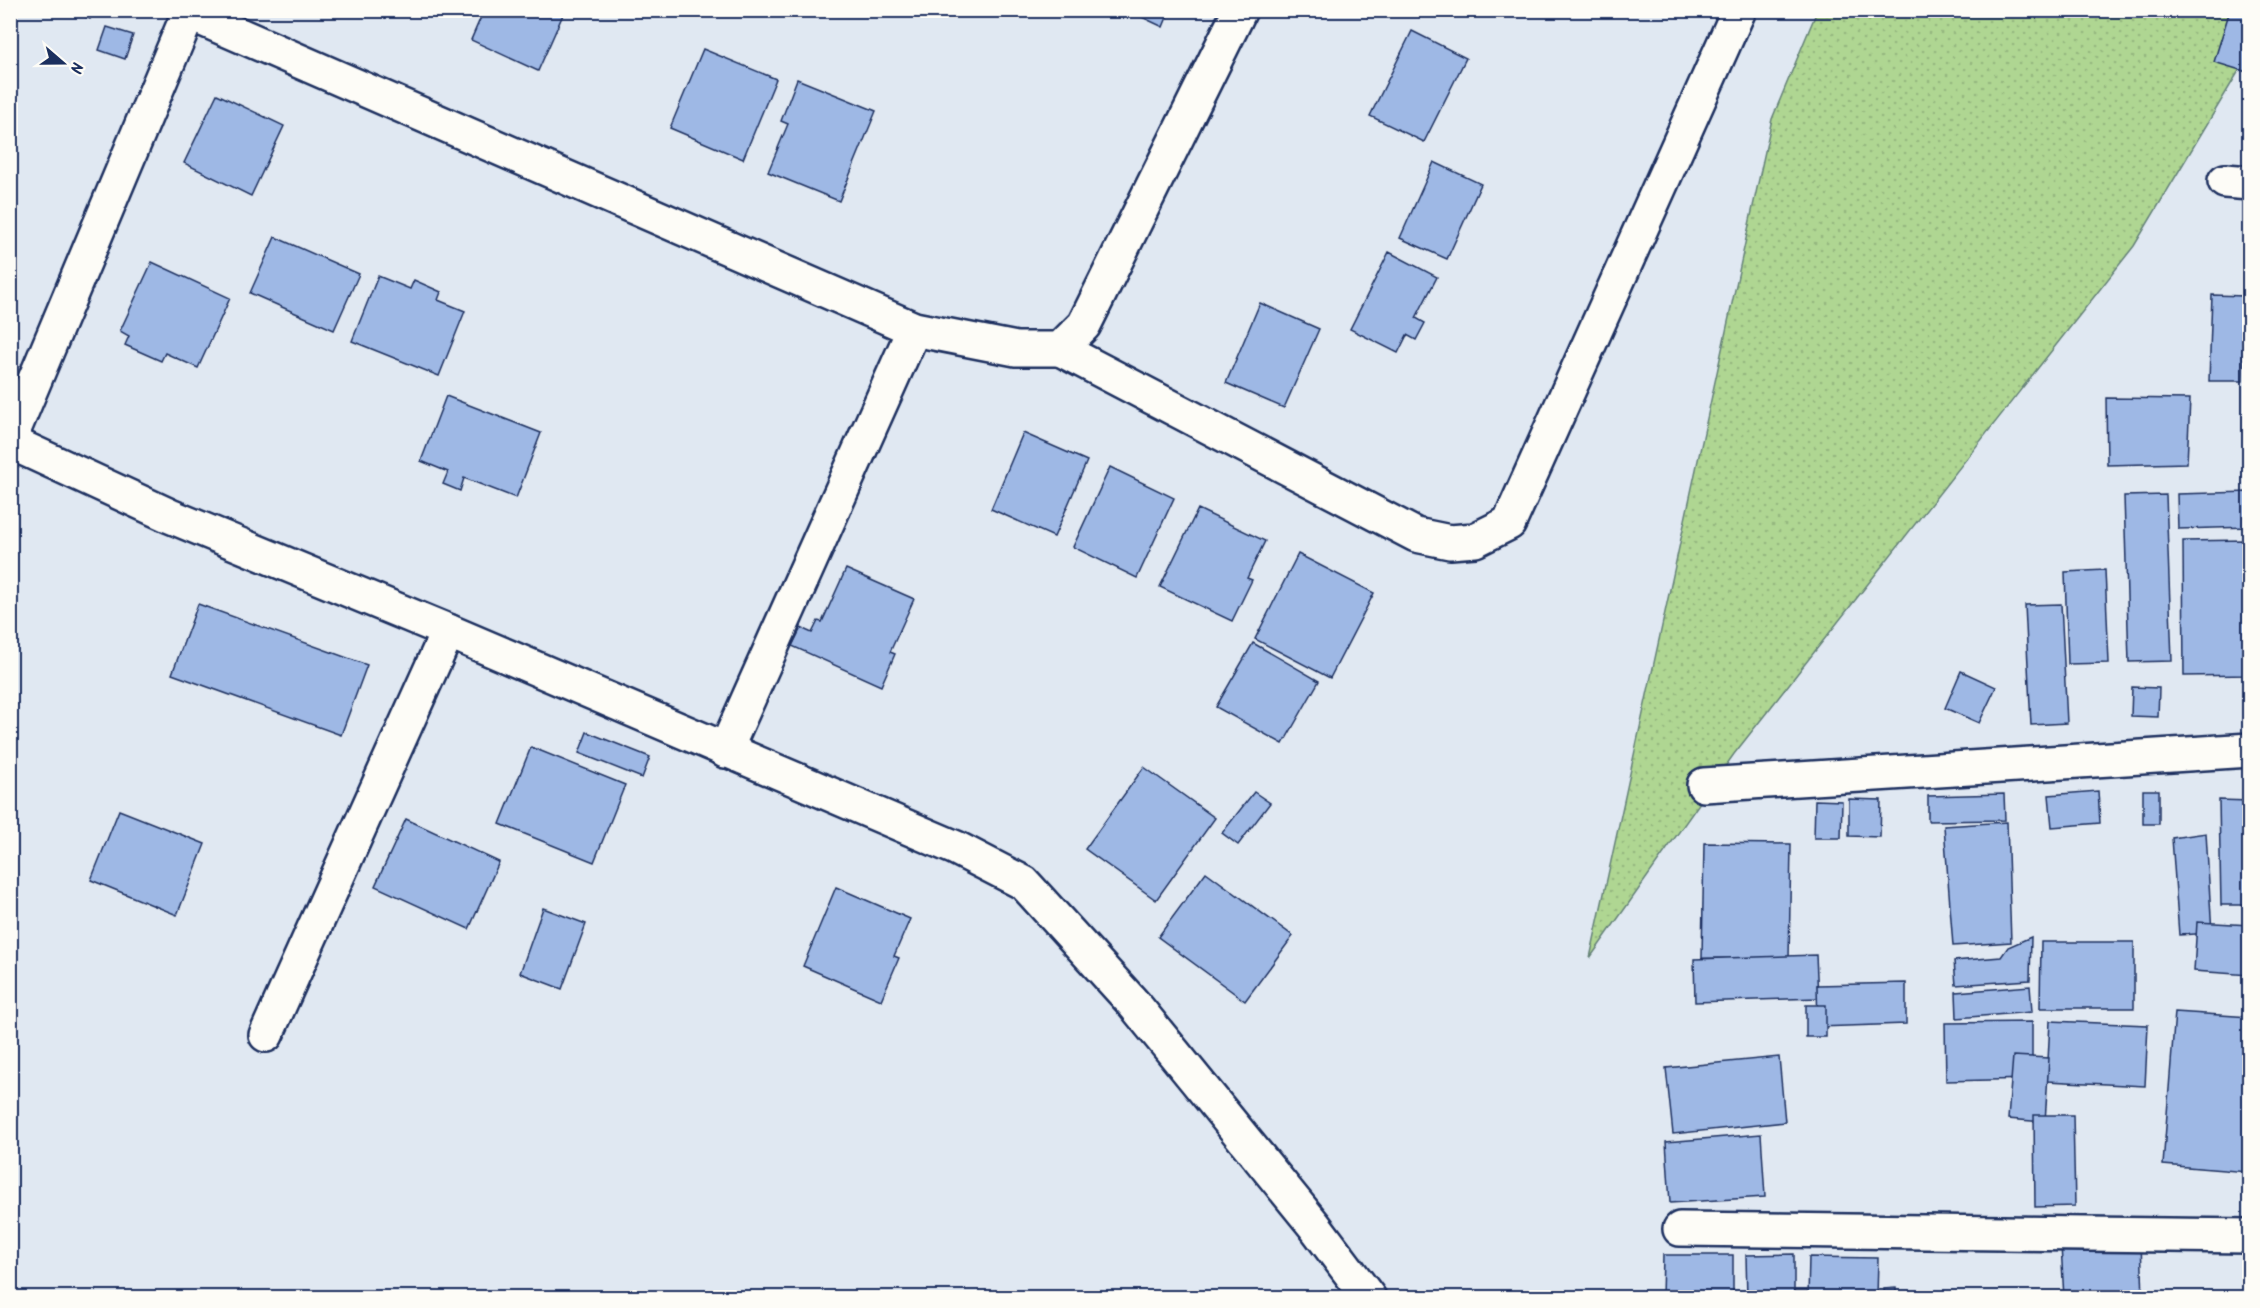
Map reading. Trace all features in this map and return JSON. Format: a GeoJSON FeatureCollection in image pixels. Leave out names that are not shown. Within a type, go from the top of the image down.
{"type":"FeatureCollection","features":[{"type":"Feature","properties":{"kind":"street"},"geometry":{"type":"LineString","coordinates":[[1060,349],[1084,325],[1240,10]]}},
{"type":"Feature","properties":{"kind":"street"},"geometry":{"type":"LineString","coordinates":[[1369,1298],[1314,1225],[1134,1004],[1024,883],[956,848],[448,631],[170,516],[10,440],[190,12],[914,329],[1016,349],[1060,349],[1416,535],[1450,542],[1475,540],[1509,523],[1739,10]]}},
{"type":"Feature","properties":{"kind":"street"},"geometry":{"type":"LineString","coordinates":[[725,751],[914,329]]}},
{"type":"Feature","properties":{"kind":"street"},"geometry":{"type":"LineString","coordinates":[[266,1035],[448,631]]}},
{"type":"Feature","properties":{"kind":"street"},"geometry":{"type":"LineString","coordinates":[[1704,785],[2250,750]]}},
{"type":"Feature","properties":{"kind":"street"},"geometry":{"type":"LineString","coordinates":[[1680,1229],[2250,1236]]}},
{"type":"Feature","properties":{"kind":"green space"},"geometry":{"type":"Polygon","coordinates":[[[1817,11],[2249,11],[2249,54],[2134,246],[1734,754],[1590,958],[1772,119],[1817,11]]]}},
{"type":"Feature","properties":{"kind":"building"},"geometry":{"type":"Polygon","coordinates":[[[70,10],[94,10],[90,19],[70,10]]]}},
{"type":"Feature","properties":{"kind":"building"},"geometry":{"type":"Polygon","coordinates":[[[484,10],[565,10],[538,71],[471,40],[484,10]]]}},
{"type":"Feature","properties":{"kind":"building"},"geometry":{"type":"Polygon","coordinates":[[[1127,10],[1170,10],[1163,27],[1127,10]]]}},
{"type":"Feature","properties":{"kind":"building"},"geometry":{"type":"Polygon","coordinates":[[[2230,10],[2250,10],[2250,73],[2214,62],[2230,10]]]}},
{"type":"Feature","properties":{"kind":"building"},"geometry":{"type":"Polygon","coordinates":[[[107,27],[133,35],[125,59],[99,50],[107,27]]]}},
{"type":"Feature","properties":{"kind":"building"},"geometry":{"type":"Polygon","coordinates":[[[1412,31],[1466,58],[1424,142],[1370,116],[1412,31]]]}},
{"type":"Feature","properties":{"kind":"building"},"geometry":{"type":"Polygon","coordinates":[[[703,49],[776,79],[743,159],[670,128],[703,49]]]}},
{"type":"Feature","properties":{"kind":"building"},"geometry":{"type":"Polygon","coordinates":[[[797,79],[876,111],[839,201],[768,172],[788,124],[781,121],[797,79]]]}},
{"type":"Feature","properties":{"kind":"building"},"geometry":{"type":"Polygon","coordinates":[[[217,94],[284,126],[251,196],[184,163],[217,94]]]}},
{"type":"Feature","properties":{"kind":"building"},"geometry":{"type":"Polygon","coordinates":[[[1434,162],[1481,184],[1447,259],[1400,238],[1434,162]]]}},
{"type":"Feature","properties":{"kind":"building"},"geometry":{"type":"Polygon","coordinates":[[[275,237],[359,274],[334,330],[250,293],[275,237]]]}},
{"type":"Feature","properties":{"kind":"building"},"geometry":{"type":"Polygon","coordinates":[[[1389,252],[1437,277],[1416,318],[1425,323],[1416,340],[1407,335],[1398,353],[1350,329],[1389,252]]]}},
{"type":"Feature","properties":{"kind":"building"},"geometry":{"type":"Polygon","coordinates":[[[152,262],[230,298],[198,368],[165,353],[161,361],[125,345],[129,336],[120,331],[152,262]]]}},
{"type":"Feature","properties":{"kind":"building"},"geometry":{"type":"Polygon","coordinates":[[[378,276],[410,289],[414,280],[441,292],[438,300],[465,311],[439,376],[352,341],[378,276]]]}},
{"type":"Feature","properties":{"kind":"building"},"geometry":{"type":"Polygon","coordinates":[[[2212,295],[2245,296],[2243,381],[2209,381],[2212,295]]]}},
{"type":"Feature","properties":{"kind":"building"},"geometry":{"type":"Polygon","coordinates":[[[1260,303],[1319,329],[1284,408],[1226,383],[1260,303]]]}},
{"type":"Feature","properties":{"kind":"building"},"geometry":{"type":"Polygon","coordinates":[[[446,396],[541,433],[516,498],[464,478],[460,491],[443,484],[448,472],[421,461],[446,396]]]}},
{"type":"Feature","properties":{"kind":"building"},"geometry":{"type":"Polygon","coordinates":[[[2106,398],[2190,399],[2187,463],[2107,465],[2106,398]]]}},
{"type":"Feature","properties":{"kind":"building"},"geometry":{"type":"Polygon","coordinates":[[[1023,433],[1087,461],[1054,537],[991,509],[1023,433]]]}},
{"type":"Feature","properties":{"kind":"building"},"geometry":{"type":"Polygon","coordinates":[[[1110,467],[1174,498],[1137,578],[1073,547],[1110,467]]]}},
{"type":"Feature","properties":{"kind":"building"},"geometry":{"type":"Polygon","coordinates":[[[2250,492],[2250,527],[2178,529],[2177,494],[2250,492]]]}},
{"type":"Feature","properties":{"kind":"building"},"geometry":{"type":"Polygon","coordinates":[[[2166,495],[2172,661],[2129,662],[2124,496],[2166,495]]]}},
{"type":"Feature","properties":{"kind":"building"},"geometry":{"type":"Polygon","coordinates":[[[1198,509],[1265,541],[1247,578],[1252,580],[1232,621],[1160,587],[1198,509]]]}},
{"type":"Feature","properties":{"kind":"building"},"geometry":{"type":"Polygon","coordinates":[[[2247,540],[2249,675],[2184,676],[2183,541],[2247,540]]]}},
{"type":"Feature","properties":{"kind":"building"},"geometry":{"type":"Polygon","coordinates":[[[1298,554],[1374,593],[1330,678],[1255,639],[1298,554]]]}},
{"type":"Feature","properties":{"kind":"building"},"geometry":{"type":"Polygon","coordinates":[[[846,569],[914,599],[890,652],[895,654],[881,686],[792,646],[801,628],[812,633],[818,621],[822,622],[846,569]]]}},
{"type":"Feature","properties":{"kind":"building"},"geometry":{"type":"Polygon","coordinates":[[[2105,570],[2109,663],[2068,664],[2065,572],[2105,570]]]}},
{"type":"Feature","properties":{"kind":"building"},"geometry":{"type":"Polygon","coordinates":[[[198,604],[367,665],[341,735],[172,674],[198,604]]]}},
{"type":"Feature","properties":{"kind":"building"},"geometry":{"type":"Polygon","coordinates":[[[2061,604],[2067,723],[2031,725],[2025,605],[2061,604]]]}},
{"type":"Feature","properties":{"kind":"building"},"geometry":{"type":"Polygon","coordinates":[[[1253,643],[1319,681],[1283,744],[1216,707],[1253,643]]]}},
{"type":"Feature","properties":{"kind":"building"},"geometry":{"type":"Polygon","coordinates":[[[1961,671],[1996,687],[1979,723],[1945,708],[1961,671]]]}},
{"type":"Feature","properties":{"kind":"building"},"geometry":{"type":"Polygon","coordinates":[[[2132,687],[2159,688],[2158,717],[2131,716],[2132,687]]]}},
{"type":"Feature","properties":{"kind":"building"},"geometry":{"type":"Polygon","coordinates":[[[587,732],[650,757],[642,778],[579,753],[587,732]]]}},
{"type":"Feature","properties":{"kind":"building"},"geometry":{"type":"Polygon","coordinates":[[[531,747],[625,785],[594,862],[500,824],[531,747]]]}},
{"type":"Feature","properties":{"kind":"building"},"geometry":{"type":"Polygon","coordinates":[[[1144,767],[1215,818],[1156,900],[1085,849],[1144,767]]]}},
{"type":"Feature","properties":{"kind":"building"},"geometry":{"type":"Polygon","coordinates":[[[2143,790],[2159,790],[2159,824],[2143,824],[2143,790]]]}},
{"type":"Feature","properties":{"kind":"building"},"geometry":{"type":"Polygon","coordinates":[[[2098,791],[2100,823],[2052,827],[2049,795],[2098,791]]]}},
{"type":"Feature","properties":{"kind":"building"},"geometry":{"type":"Polygon","coordinates":[[[1254,792],[1270,803],[1238,845],[1222,833],[1254,792]]]}},
{"type":"Feature","properties":{"kind":"building"},"geometry":{"type":"Polygon","coordinates":[[[2004,794],[2005,820],[1928,821],[1928,796],[2004,794]]]}},
{"type":"Feature","properties":{"kind":"building"},"geometry":{"type":"Polygon","coordinates":[[[1849,799],[1881,800],[1880,837],[1849,836],[1849,799]]]}},
{"type":"Feature","properties":{"kind":"building"},"geometry":{"type":"Polygon","coordinates":[[[1815,800],[1842,801],[1841,838],[1814,838],[1815,800]]]}},
{"type":"Feature","properties":{"kind":"building"},"geometry":{"type":"Polygon","coordinates":[[[2219,800],[2250,801],[2250,905],[2221,905],[2219,800]]]}},
{"type":"Feature","properties":{"kind":"building"},"geometry":{"type":"Polygon","coordinates":[[[119,810],[205,844],[177,915],[91,880],[119,810]]]}},
{"type":"Feature","properties":{"kind":"building"},"geometry":{"type":"Polygon","coordinates":[[[406,819],[499,862],[469,929],[375,886],[406,819]]]}},
{"type":"Feature","properties":{"kind":"building"},"geometry":{"type":"Polygon","coordinates":[[[2007,822],[2011,942],[1953,946],[1944,826],[2007,822]]]}},
{"type":"Feature","properties":{"kind":"building"},"geometry":{"type":"Polygon","coordinates":[[[2206,833],[2212,933],[2179,935],[2172,838],[2206,833]]]}},
{"type":"Feature","properties":{"kind":"building"},"geometry":{"type":"Polygon","coordinates":[[[1704,843],[1791,844],[1789,959],[1702,958],[1704,843]]]}},
{"type":"Feature","properties":{"kind":"building"},"geometry":{"type":"Polygon","coordinates":[[[1206,872],[1293,936],[1245,1001],[1158,937],[1206,872]]]}},
{"type":"Feature","properties":{"kind":"building"},"geometry":{"type":"Polygon","coordinates":[[[836,887],[910,919],[894,956],[899,958],[881,1000],[803,966],[836,887]]]}},
{"type":"Feature","properties":{"kind":"building"},"geometry":{"type":"Polygon","coordinates":[[[543,908],[586,924],[562,989],[520,973],[543,908]]]}},
{"type":"Feature","properties":{"kind":"building"},"geometry":{"type":"Polygon","coordinates":[[[2197,922],[2250,925],[2250,975],[2194,971],[2197,922]]]}},
{"type":"Feature","properties":{"kind":"building"},"geometry":{"type":"Polygon","coordinates":[[[2031,937],[2030,980],[1956,985],[1954,961],[2001,957],[2008,947],[2031,937]]]}},
{"type":"Feature","properties":{"kind":"building"},"geometry":{"type":"Polygon","coordinates":[[[2041,942],[2134,942],[2134,1008],[2040,1008],[2041,942]]]}},
{"type":"Feature","properties":{"kind":"building"},"geometry":{"type":"Polygon","coordinates":[[[1816,955],[1818,998],[1695,1002],[1694,959],[1816,955]]]}},
{"type":"Feature","properties":{"kind":"building"},"geometry":{"type":"Polygon","coordinates":[[[1906,983],[1906,1024],[1818,1027],[1817,985],[1906,983]]]}},
{"type":"Feature","properties":{"kind":"building"},"geometry":{"type":"Polygon","coordinates":[[[2030,986],[2032,1012],[1957,1018],[1956,992],[2030,986]]]}},
{"type":"Feature","properties":{"kind":"building"},"geometry":{"type":"Polygon","coordinates":[[[1806,1005],[1826,1005],[1826,1037],[1806,1037],[1806,1005]]]}},
{"type":"Feature","properties":{"kind":"building"},"geometry":{"type":"Polygon","coordinates":[[[2175,1012],[2250,1017],[2248,1172],[2163,1165],[2175,1012]]]}},
{"type":"Feature","properties":{"kind":"building"},"geometry":{"type":"Polygon","coordinates":[[[2050,1021],[2148,1025],[2145,1086],[2047,1081],[2050,1021]]]}},
{"type":"Feature","properties":{"kind":"building"},"geometry":{"type":"Polygon","coordinates":[[[2032,1022],[2032,1079],[1946,1081],[1945,1023],[2032,1022]]]}},
{"type":"Feature","properties":{"kind":"building"},"geometry":{"type":"Polygon","coordinates":[[[2013,1056],[2049,1058],[2045,1122],[2008,1119],[2013,1056]]]}},
{"type":"Feature","properties":{"kind":"building"},"geometry":{"type":"Polygon","coordinates":[[[1779,1057],[1785,1122],[1673,1134],[1666,1068],[1779,1057]]]}},
{"type":"Feature","properties":{"kind":"building"},"geometry":{"type":"Polygon","coordinates":[[[2034,1115],[2073,1115],[2075,1206],[2035,1207],[2034,1115]]]}},
{"type":"Feature","properties":{"kind":"building"},"geometry":{"type":"Polygon","coordinates":[[[1761,1134],[1765,1197],[1670,1203],[1666,1142],[1761,1134]]]}},
{"type":"Feature","properties":{"kind":"building"},"geometry":{"type":"Polygon","coordinates":[[[2141,1242],[2143,1298],[2064,1298],[2061,1245],[2141,1242]]]}},
{"type":"Feature","properties":{"kind":"building"},"geometry":{"type":"Polygon","coordinates":[[[1794,1254],[1794,1298],[1747,1298],[1746,1255],[1794,1254]]]}},
{"type":"Feature","properties":{"kind":"building"},"geometry":{"type":"Polygon","coordinates":[[[1663,1255],[1733,1255],[1733,1298],[1662,1298],[1663,1255]]]}},
{"type":"Feature","properties":{"kind":"building"},"geometry":{"type":"Polygon","coordinates":[[[1809,1257],[1878,1258],[1877,1298],[1808,1298],[1809,1257]]]}},
{"type":"Feature","properties":{"kind":"building"},"geometry":{"type":"Polygon","coordinates":[[[1896,1288],[1896,1298],[1885,1298],[1884,1289],[1896,1288]]]}}]}
